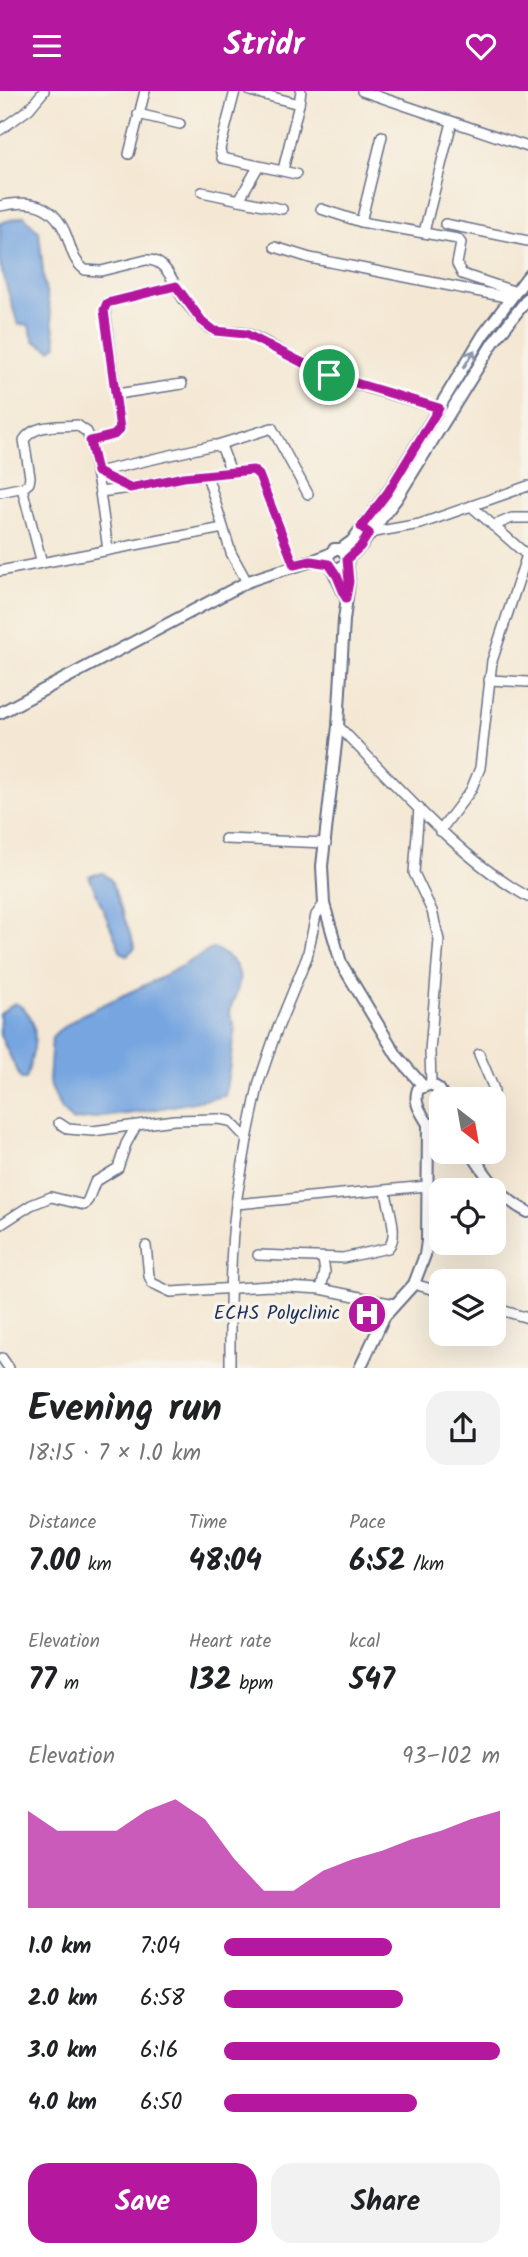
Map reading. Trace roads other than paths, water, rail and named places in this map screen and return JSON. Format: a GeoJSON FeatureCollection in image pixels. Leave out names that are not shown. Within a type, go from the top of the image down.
{"type":"FeatureCollection","features":[{"type":"Feature","properties":{"kind":"main road"},"geometry":{"type":"LineString","coordinates":[[365,530],[483,335],[528,276]]}},
{"type":"Feature","properties":{"kind":"main road"},"geometry":{"type":"LineString","coordinates":[[0,713],[247,582],[311,561],[329,561],[340,568],[352,541],[397,498],[493,342],[528,298]]}},
{"type":"Feature","properties":{"kind":"main road"},"geometry":{"type":"LineString","coordinates":[[346,598],[329,561],[334,549],[345,557],[349,582],[338,726],[323,866],[324,904],[341,963],[397,1056],[427,1085],[433,1087]]}},
{"type":"Feature","properties":{"kind":"main road"},"geometry":{"type":"LineString","coordinates":[[360,1368],[384,1317],[414,1284],[425,1255],[428,1241],[428,1124],[417,1103],[418,1089],[427,1085]]}},
{"type":"Feature","properties":{"kind":"main road"},"geometry":{"type":"LineString","coordinates":[[479,1164],[501,1193],[528,1212]]}},
{"type":"Feature","properties":{"kind":"street"},"geometry":{"type":"LineString","coordinates":[[2,129],[29,109],[44,91]]}},
{"type":"Feature","properties":{"kind":"street"},"geometry":{"type":"LineString","coordinates":[[129,154],[145,91]]}},
{"type":"Feature","properties":{"kind":"street"},"geometry":{"type":"LineString","coordinates":[[236,91],[220,155],[225,160],[296,174]]}},
{"type":"Feature","properties":{"kind":"street"},"geometry":{"type":"LineString","coordinates":[[250,91],[299,104]]}},
{"type":"Feature","properties":{"kind":"street"},"geometry":{"type":"LineString","coordinates":[[283,170],[301,91]]}},
{"type":"Feature","properties":{"kind":"street"},"geometry":{"type":"LineString","coordinates":[[362,91],[528,147]]}},
{"type":"Feature","properties":{"kind":"street"},"geometry":{"type":"LineString","coordinates":[[138,114],[180,124]]}},
{"type":"Feature","properties":{"kind":"street"},"geometry":{"type":"LineString","coordinates":[[424,232],[452,123]]}},
{"type":"Feature","properties":{"kind":"street"},"geometry":{"type":"LineString","coordinates":[[361,222],[382,136]]}},
{"type":"Feature","properties":{"kind":"street"},"geometry":{"type":"LineString","coordinates":[[239,200],[258,167]]}},
{"type":"Feature","properties":{"kind":"street"},"geometry":{"type":"LineString","coordinates":[[202,192],[282,209]]}},
{"type":"Feature","properties":{"kind":"street"},"geometry":{"type":"LineString","coordinates":[[0,206],[31,203],[41,205],[52,213],[66,233],[73,256],[85,270],[101,271],[153,260],[166,269],[202,321],[215,331],[246,334],[329,375],[439,408]]}},
{"type":"Feature","properties":{"kind":"street"},"geometry":{"type":"LineString","coordinates":[[321,209],[361,222],[458,239],[461,243],[457,264],[462,274],[513,295]]}},
{"type":"Feature","properties":{"kind":"street"},"geometry":{"type":"LineString","coordinates":[[445,223],[528,241]]}},
{"type":"Feature","properties":{"kind":"street"},"geometry":{"type":"LineString","coordinates":[[275,247],[310,258],[513,295]]}},
{"type":"Feature","properties":{"kind":"street"},"geometry":{"type":"LineString","coordinates":[[90,441],[114,435],[120,429],[104,310],[107,303],[176,286]]}},
{"type":"Feature","properties":{"kind":"street"},"geometry":{"type":"LineString","coordinates":[[117,394],[182,384]]}},
{"type":"Feature","properties":{"kind":"street"},"geometry":{"type":"LineString","coordinates":[[0,492],[22,488],[29,483],[24,440],[33,430],[77,425],[87,432],[90,441],[108,549]]}},
{"type":"Feature","properties":{"kind":"street"},"geometry":{"type":"LineString","coordinates":[[97,472],[218,445],[272,428],[308,494]]}},
{"type":"Feature","properties":{"kind":"street"},"geometry":{"type":"LineString","coordinates":[[218,445],[226,454],[231,472]]}},
{"type":"Feature","properties":{"kind":"street"},"geometry":{"type":"LineString","coordinates":[[100,492],[184,477],[253,470],[259,475],[294,565]]}},
{"type":"Feature","properties":{"kind":"street"},"geometry":{"type":"LineString","coordinates":[[97,472],[130,488]]}},
{"type":"Feature","properties":{"kind":"street"},"geometry":{"type":"LineString","coordinates":[[207,475],[231,553],[247,582]]}},
{"type":"Feature","properties":{"kind":"street"},"geometry":{"type":"LineString","coordinates":[[365,530],[420,524],[528,486]]}},
{"type":"Feature","properties":{"kind":"street"},"geometry":{"type":"LineString","coordinates":[[22,488],[43,563]]}},
{"type":"Feature","properties":{"kind":"street"},"geometry":{"type":"LineString","coordinates":[[440,831],[471,790],[480,768],[492,661],[527,556],[471,506]]}},
{"type":"Feature","properties":{"kind":"street"},"geometry":{"type":"LineString","coordinates":[[494,526],[512,517],[528,518]]}},
{"type":"Feature","properties":{"kind":"street"},"geometry":{"type":"LineString","coordinates":[[0,571],[223,529]]}},
{"type":"Feature","properties":{"kind":"street"},"geometry":{"type":"LineString","coordinates":[[489,680],[528,682]]}},
{"type":"Feature","properties":{"kind":"street"},"geometry":{"type":"LineString","coordinates":[[338,726],[440,831],[504,884],[528,898]]}},
{"type":"Feature","properties":{"kind":"street"},"geometry":{"type":"LineString","coordinates":[[419,808],[414,873],[432,911],[439,940],[427,1085]]}},
{"type":"Feature","properties":{"kind":"street"},"geometry":{"type":"LineString","coordinates":[[225,839],[326,843]]}},
{"type":"Feature","properties":{"kind":"street"},"geometry":{"type":"LineString","coordinates":[[230,1368],[230,1287],[236,1204],[258,1082],[307,957],[316,915],[324,904]]}},
{"type":"Feature","properties":{"kind":"street"},"geometry":{"type":"LineString","coordinates":[[479,1054],[492,1087]]}},
{"type":"Feature","properties":{"kind":"street"},"geometry":{"type":"LineString","coordinates":[[59,1123],[68,1129],[80,1131],[174,1120],[218,1119],[230,1121],[247,1139]]}},
{"type":"Feature","properties":{"kind":"street"},"geometry":{"type":"LineString","coordinates":[[0,1225],[31,1205],[51,1197],[84,1205],[95,1182],[118,1168],[126,1144],[136,1126]]}},
{"type":"Feature","properties":{"kind":"street"},"geometry":{"type":"LineString","coordinates":[[236,1204],[427,1187]]}},
{"type":"Feature","properties":{"kind":"street"},"geometry":{"type":"LineString","coordinates":[[258,1255],[343,1258],[388,1248],[392,1244],[393,1236],[386,1192]]}},
{"type":"Feature","properties":{"kind":"street"},"geometry":{"type":"LineString","coordinates":[[146,1246],[152,1283],[171,1292],[270,1286],[321,1289],[394,1304]]}},
{"type":"Feature","properties":{"kind":"street"},"geometry":{"type":"LineString","coordinates":[[321,1289],[325,1272],[323,1259]]}},
{"type":"Feature","properties":{"kind":"street"},"geometry":{"type":"LineString","coordinates":[[414,1284],[429,1288]]}},
{"type":"Feature","properties":{"kind":"street"},"geometry":{"type":"LineString","coordinates":[[506,1312],[528,1318]]}},
{"type":"Feature","properties":{"kind":"street"},"geometry":{"type":"LineString","coordinates":[[2,1358],[9,1368]]}},
{"type":"Feature","properties":{"kind":"water"},"geometry":{"type":"Polygon","coordinates":[[[24,216],[39,232],[44,282],[57,345],[51,350],[34,341],[28,324],[18,325],[0,264],[0,223],[24,216]]]}},
{"type":"Feature","properties":{"kind":"water"},"geometry":{"type":"Polygon","coordinates":[[[103,873],[111,880],[135,948],[127,955],[121,952],[89,876],[103,873]]]}},
{"type":"Feature","properties":{"kind":"water"},"geometry":{"type":"Polygon","coordinates":[[[214,948],[232,961],[239,975],[229,1011],[235,1029],[225,1096],[141,1112],[73,1121],[61,1110],[49,1082],[52,1037],[81,1015],[158,979],[214,948]]]}},
{"type":"Feature","properties":{"kind":"water"},"geometry":{"type":"Polygon","coordinates":[[[15,1003],[31,1018],[34,1027],[34,1047],[26,1079],[21,1079],[0,1035],[0,1014],[15,1003]]]}},
{"type":"Feature","properties":{"kind":"place","name":"ECHS Polyclinic"},"geometry":{"type":"Point","coordinates":[367,1314]}}]}
